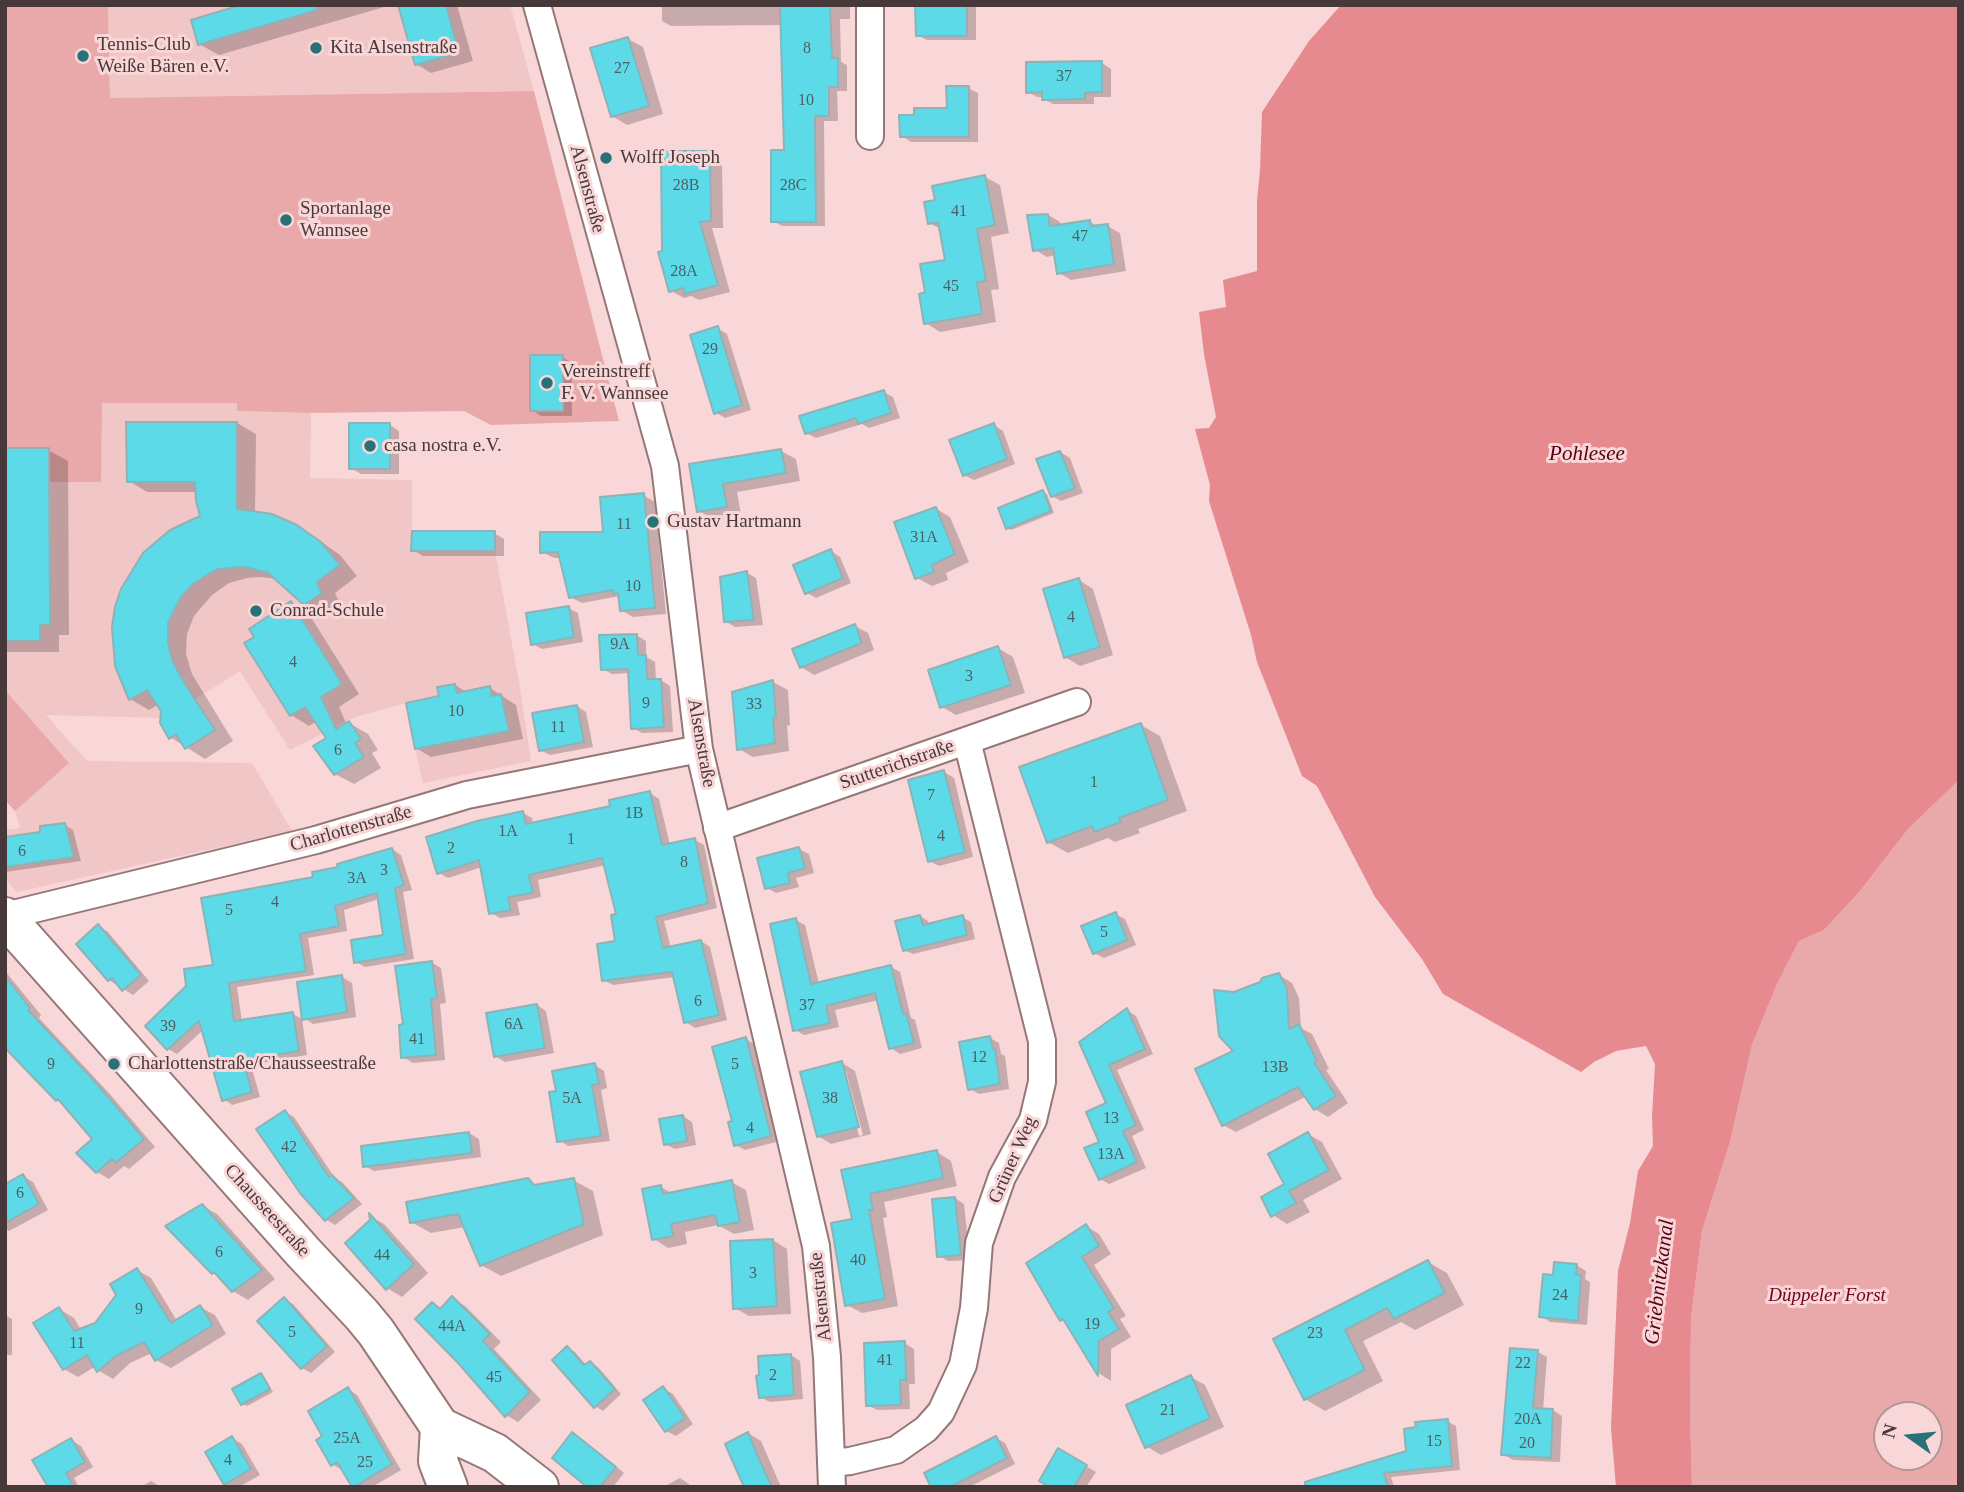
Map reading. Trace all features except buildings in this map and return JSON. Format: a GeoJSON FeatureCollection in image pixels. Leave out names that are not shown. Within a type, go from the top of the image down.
{"type":"FeatureCollection","features":[{"type":"Feature","properties":{"kind":"street","name":"Alsenstraße"},"geometry":{"type":"LineString","coordinates":[[537,5],[665,466],[699,749],[816,1246],[827,1357],[831,1475]]}},
{"type":"Feature","properties":{"kind":"street"},"geometry":{"type":"LineString","coordinates":[[870,5],[870,136]]}},
{"type":"Feature","properties":{"kind":"street","name":"Stutterichstraße"},"geometry":{"type":"LineString","coordinates":[[717,828],[1077,702]]}},
{"type":"Feature","properties":{"kind":"street","name":"Grüner Weg"},"geometry":{"type":"LineString","coordinates":[[831,1475],[850,1461],[896,1450],[926,1429],[941,1412],[963,1365],[974,1308],[979,1243],[1002,1177],[1033,1119],[1042,1082],[1042,1041],[967,741]]}},
{"type":"Feature","properties":{"kind":"street","name":"Charlottenstraße"},"geometry":{"type":"LineString","coordinates":[[5,917],[316,840],[467,795],[699,749]]}},
{"type":"Feature","properties":{"kind":"street","name":"Chausseestraße"},"geometry":{"type":"LineString","coordinates":[[5,917],[362,1315],[440,1427]]}},
{"type":"Feature","properties":{"kind":"street"},"geometry":{"type":"LineString","coordinates":[[447,1487],[438,1461],[440,1427],[495,1453],[539,1487]]}},
{"type":"Feature","properties":{"kind":"shaded area","name":"Kita Alsenstraße"},"geometry":{"type":"Polygon","coordinates":[[[108,5],[510,5],[534,91],[110,98],[108,5]]]}},
{"type":"Feature","properties":{"kind":"shaded area","name":"Conrad-Schule"},"geometry":{"type":"Polygon","coordinates":[[[101,403],[238,403],[237,411],[311,413],[310,478],[412,480],[412,551],[495,551],[531,761],[423,783],[405,703],[355,717],[290,750],[240,671],[165,718],[46,715],[87,761],[252,763],[292,831],[17,892],[5,878],[5,830],[20,828],[15,811],[5,800],[5,448],[49,482],[101,482],[101,403]]]}},
{"type":"Feature","properties":{"kind":"green space","name":"Sportanlage Wannsee"},"geometry":{"type":"Polygon","coordinates":[[[5,5],[108,5],[110,98],[534,91],[619,421],[491,425],[464,411],[311,413],[237,411],[237,403],[102,403],[101,482],[48,482],[5,448],[5,5]]]}},
{"type":"Feature","properties":{"kind":"green space"},"geometry":{"type":"Polygon","coordinates":[[[5,690],[69,763],[15,811],[5,800],[5,690]]]}},
{"type":"Feature","properties":{"kind":"green space","name":"Düppeler Forst"},"geometry":{"type":"Polygon","coordinates":[[[1959,780],[1959,1487],[1692,1487],[1691,1318],[1702,1231],[1730,1142],[1752,1045],[1777,984],[1799,941],[1824,930],[1860,891],[1908,829],[1959,780]]]}},
{"type":"Feature","properties":{"kind":"water","name":"Pohlesee"},"geometry":{"type":"Polygon","coordinates":[[[1341,5],[1959,5],[1959,780],[1908,829],[1860,891],[1824,930],[1799,941],[1777,984],[1752,1045],[1730,1142],[1702,1231],[1691,1318],[1692,1487],[1616,1487],[1611,1428],[1618,1271],[1630,1223],[1638,1171],[1653,1146],[1655,1064],[1646,1046],[1616,1051],[1581,1072],[1443,994],[1422,959],[1375,897],[1317,786],[1302,776],[1257,662],[1209,501],[1210,485],[1195,429],[1209,428],[1216,417],[1199,312],[1226,307],[1223,280],[1257,271],[1257,201],[1262,112],[1309,41],[1341,5]]]}},
{"type":"Feature","properties":{"kind":"place","name":"Kita Alsenstraße"},"geometry":{"type":"Point","coordinates":[316,48]}},
{"type":"Feature","properties":{"kind":"place","name":"Tennis-Club Weiße Bären e.V."},"geometry":{"type":"Point","coordinates":[83,56]}},
{"type":"Feature","properties":{"kind":"place","name":"Wolff Joseph"},"geometry":{"type":"Point","coordinates":[606,158]}},
{"type":"Feature","properties":{"kind":"place","name":"Sportanlage Wannsee"},"geometry":{"type":"Point","coordinates":[286,220]}},
{"type":"Feature","properties":{"kind":"place","name":"Vereinstreff F. V. Wannsee"},"geometry":{"type":"Point","coordinates":[547,383]}},
{"type":"Feature","properties":{"kind":"place","name":"casa nostra e.V."},"geometry":{"type":"Point","coordinates":[370,446]}},
{"type":"Feature","properties":{"kind":"place","name":"Gustav Hartmann"},"geometry":{"type":"Point","coordinates":[653,522]}},
{"type":"Feature","properties":{"kind":"place","name":"Conrad-Schule"},"geometry":{"type":"Point","coordinates":[256,611]}},
{"type":"Feature","properties":{"kind":"place","name":"Charlottenstraße/Chausseestraße"},"geometry":{"type":"Point","coordinates":[114,1064]}},
{"type":"Feature","properties":{"kind":"water label","name":"Griebnitzkanal"},"geometry":{"type":"Point","coordinates":[1660,1282]}}]}
